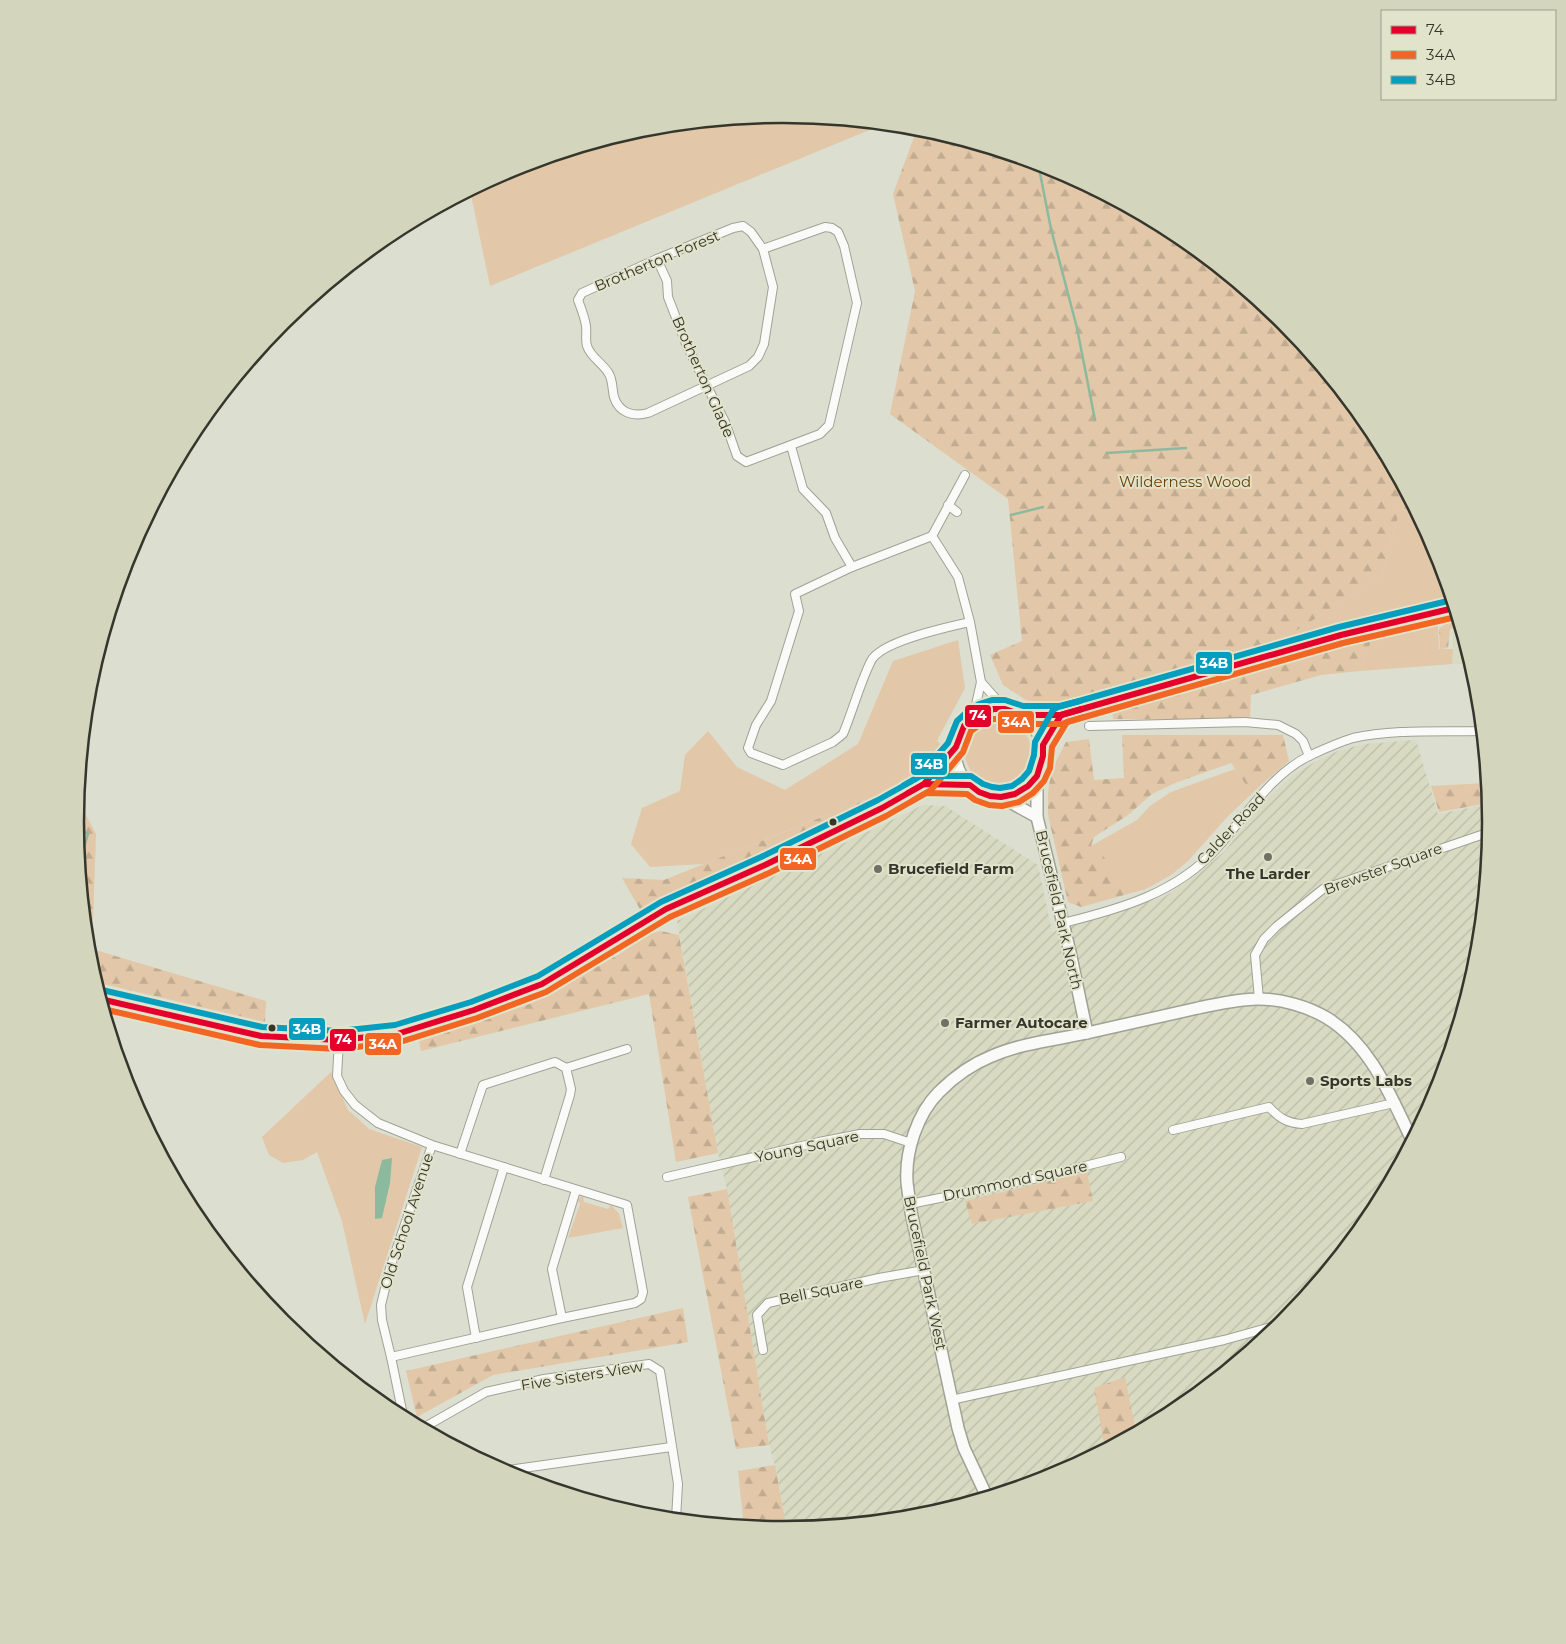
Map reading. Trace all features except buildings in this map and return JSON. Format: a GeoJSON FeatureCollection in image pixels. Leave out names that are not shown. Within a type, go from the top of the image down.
{"type":"FeatureCollection","features":[{"type":"Feature","properties":{"kind":"main road"},"geometry":{"type":"LineString","coordinates":[[1022,716],[1061,715],[1341,635],[1449,609]]}},
{"type":"Feature","properties":{"kind":"main road"},"geometry":{"type":"LineString","coordinates":[[1005,709],[1022,716],[1032,723],[1039,733],[1042,745],[1042,761],[1037,776],[1028,786],[1015,794],[1001,797],[990,796],[979,792],[961,774],[956,761],[956,747],[962,730],[973,718],[983,712],[1005,709]]}},
{"type":"Feature","properties":{"kind":"main road"},"geometry":{"type":"LineString","coordinates":[[1042,745],[1061,715]]}},
{"type":"Feature","properties":{"kind":"main road"},"geometry":{"type":"LineString","coordinates":[[107,1001],[261,1036],[339,1040],[397,1034],[474,1010],[542,984],[666,909],[765,865],[882,808],[924,784],[956,747]]}},
{"type":"Feature","properties":{"kind":"main road"},"geometry":{"type":"LineString","coordinates":[[924,784],[970,785]]}},
{"type":"Feature","properties":{"kind":"street","name":"Brotherton Forest"},"geometry":{"type":"LineString","coordinates":[[707,386],[648,413],[638,416],[627,414],[614,397],[609,374],[593,357],[587,346],[586,326],[578,300],[582,293],[656,259],[733,228],[743,226],[751,232],[763,249]]}},
{"type":"Feature","properties":{"kind":"street"},"geometry":{"type":"LineString","coordinates":[[707,386],[748,366],[758,357],[764,344],[773,287],[763,249],[825,227],[832,228],[838,232],[844,246],[856,303],[829,425],[820,434],[791,446],[803,489],[826,513],[835,538],[852,567]]}},
{"type":"Feature","properties":{"kind":"street","name":"Brotherton Glade"},"geometry":{"type":"LineString","coordinates":[[656,259],[667,281],[668,297],[690,354],[725,422],[737,456],[746,462],[791,446]]}},
{"type":"Feature","properties":{"kind":"street"},"geometry":{"type":"LineString","coordinates":[[965,475],[932,536],[852,567],[795,594],[798,611],[771,701],[756,725],[748,748],[751,753],[783,765],[833,742],[843,734],[871,659],[882,649],[930,630],[970,622]]}},
{"type":"Feature","properties":{"kind":"street"},"geometry":{"type":"LineString","coordinates":[[948,505],[957,512]]}},
{"type":"Feature","properties":{"kind":"street"},"geometry":{"type":"LineString","coordinates":[[932,536],[958,577],[970,622],[981,682],[973,718]]}},
{"type":"Feature","properties":{"kind":"street"},"geometry":{"type":"LineString","coordinates":[[981,682],[1005,709]]}},
{"type":"Feature","properties":{"kind":"street"},"geometry":{"type":"LineString","coordinates":[[1089,726],[1245,722],[1278,725],[1296,734],[1302,741],[1309,756]]}},
{"type":"Feature","properties":{"kind":"street","name":"Calder Road"},"geometry":{"type":"LineString","coordinates":[[1063,923],[1122,908],[1152,896],[1174,883],[1197,867],[1217,849],[1258,799],[1291,768],[1309,756],[1352,739],[1383,734],[1476,731]]}},
{"type":"Feature","properties":{"kind":"street","name":"Brucefield Park North"},"geometry":{"type":"LineString","coordinates":[[1037,776],[1037,817],[1087,1033]]}},
{"type":"Feature","properties":{"kind":"street","name":"Brucefield Park North"},"geometry":{"type":"LineString","coordinates":[[1001,797],[1037,817]]}},
{"type":"Feature","properties":{"kind":"street","name":"Brewster Square"},"geometry":{"type":"LineString","coordinates":[[1259,999],[1255,955],[1264,939],[1276,926],[1323,889],[1482,835]]}},
{"type":"Feature","properties":{"kind":"street","name":"Brucefield Park West"},"geometry":{"type":"LineString","coordinates":[[985,1491],[964,1448],[924,1270],[907,1181],[911,1143],[921,1118],[931,1101],[954,1077],[977,1063],[1024,1045],[1231,1001],[1259,999],[1291,1003],[1305,1007],[1327,1018],[1350,1036],[1365,1053],[1385,1084],[1409,1133]]}},
{"type":"Feature","properties":{"kind":"street","name":"Old School Avenue"},"geometry":{"type":"LineString","coordinates":[[339,1040],[337,1076],[344,1091],[355,1105],[378,1123],[432,1145],[627,1205],[643,1292],[641,1299],[635,1303],[391,1357]]}},
{"type":"Feature","properties":{"kind":"street"},"geometry":{"type":"LineString","coordinates":[[460,1154],[483,1085],[555,1062],[566,1068],[627,1049]]}},
{"type":"Feature","properties":{"kind":"street"},"geometry":{"type":"LineString","coordinates":[[544,1180],[570,1095],[571,1089],[566,1068]]}},
{"type":"Feature","properties":{"kind":"street"},"geometry":{"type":"LineString","coordinates":[[1173,1130],[1269,1107],[1278,1117],[1291,1123],[1302,1124],[1394,1103]]}},
{"type":"Feature","properties":{"kind":"street","name":"Young Square"},"geometry":{"type":"LineString","coordinates":[[667,1177],[860,1134],[884,1134],[911,1143]]}},
{"type":"Feature","properties":{"kind":"street","name":"Old School Avenue"},"geometry":{"type":"LineString","coordinates":[[403,1408],[382,1320],[381,1306],[390,1268],[432,1145]]}},
{"type":"Feature","properties":{"kind":"street","name":"Drummond Square"},"geometry":{"type":"LineString","coordinates":[[910,1204],[1033,1179],[1121,1157]]}},
{"type":"Feature","properties":{"kind":"street"},"geometry":{"type":"LineString","coordinates":[[476,1338],[467,1287],[504,1168]]}},
{"type":"Feature","properties":{"kind":"street"},"geometry":{"type":"LineString","coordinates":[[562,1318],[552,1269],[576,1190]]}},
{"type":"Feature","properties":{"kind":"street","name":"Bell Square"},"geometry":{"type":"LineString","coordinates":[[763,1350],[757,1315],[768,1303],[924,1270]]}},
{"type":"Feature","properties":{"kind":"street"},"geometry":{"type":"LineString","coordinates":[[952,1400],[1224,1340],[1263,1329]]}},
{"type":"Feature","properties":{"kind":"street","name":"Five Sisters View"},"geometry":{"type":"LineString","coordinates":[[428,1425],[486,1392],[544,1378],[649,1364],[660,1371],[678,1484],[676,1513]]}},
{"type":"Feature","properties":{"kind":"street"},"geometry":{"type":"LineString","coordinates":[[517,1469],[671,1447]]}},
{"type":"Feature","properties":{"kind":"shaded area"},"geometry":{"type":"Polygon","coordinates":[[[1453,630],[1455,630],[1464,664],[1452,664],[1453,630]]]}},
{"type":"Feature","properties":{"kind":"shaded area"},"geometry":{"type":"Polygon","coordinates":[[[1416,740],[1438,814],[1482,805],[1481,868],[1469,958],[1445,1047],[1429,1090],[1389,1172],[1338,1248],[1309,1283],[1277,1316],[1244,1348],[1209,1377],[1133,1428],[1092,1449],[1051,1468],[1008,1484],[919,1508],[829,1520],[785,1521],[775,1465],[769,1445],[727,1189],[718,1153],[677,921],[923,805],[945,806],[1038,865],[1052,932],[1164,897],[1191,879],[1225,851],[1256,810],[1293,775],[1316,761],[1340,750],[1365,744],[1416,740]]]}},
{"type":"Feature","properties":{"kind":"shaded area"},"geometry":{"type":"Polygon","coordinates":[[[392,1158],[390,1183],[382,1218],[375,1219],[375,1187],[382,1160],[392,1158]]]}},
{"type":"Feature","properties":{"kind":"green space"},"geometry":{"type":"Polygon","coordinates":[[[783,123],[829,124],[872,129],[490,286],[471,196],[515,176],[558,160],[602,147],[647,136],[692,129],[737,124],[783,123]]]}},
{"type":"Feature","properties":{"kind":"green space","name":"Wilderness Wood"},"geometry":{"type":"Polygon","coordinates":[[[913,135],[1008,160],[1051,176],[1092,195],[1133,216],[1171,241],[1209,267],[1244,296],[1309,361],[1338,396],[1389,472],[1408,509],[1400,510],[1381,577],[1283,639],[1058,706],[1026,700],[1003,685],[990,655],[1022,641],[1008,499],[890,414],[915,291],[893,194],[914,137],[913,135]]]}},
{"type":"Feature","properties":{"kind":"green space"},"geometry":{"type":"Polygon","coordinates":[[[1408,509],[1429,554],[1445,597],[1283,639],[1381,577],[1400,510],[1408,509]]]}},
{"type":"Feature","properties":{"kind":"green space"},"geometry":{"type":"Polygon","coordinates":[[[1452,622],[1454,628],[1450,629],[1448,648],[1440,649],[1439,629],[1445,624],[1452,622]]]}},
{"type":"Feature","properties":{"kind":"green space"},"geometry":{"type":"Polygon","coordinates":[[[1438,625],[1439,649],[1453,649],[1452,664],[1360,671],[1372,639],[1438,625]]]}},
{"type":"Feature","properties":{"kind":"green space"},"geometry":{"type":"Polygon","coordinates":[[[1372,639],[1360,671],[1321,675],[1251,695],[1250,720],[1113,719],[1112,710],[1237,671],[1372,639]]]}},
{"type":"Feature","properties":{"kind":"green space"},"geometry":{"type":"Polygon","coordinates":[[[958,640],[965,688],[925,763],[877,795],[704,864],[650,867],[631,844],[642,808],[680,791],[685,755],[708,731],[737,767],[785,790],[858,744],[893,661],[958,640]]]}},
{"type":"Feature","properties":{"kind":"green space"},"geometry":{"type":"Polygon","coordinates":[[[998,719],[1011,722],[1021,729],[1028,739],[1031,752],[1028,765],[1021,775],[1011,782],[998,785],[985,782],[975,775],[968,765],[965,752],[968,739],[975,729],[985,722],[998,719]]]}},
{"type":"Feature","properties":{"kind":"green space"},"geometry":{"type":"Polygon","coordinates":[[[1122,735],[1283,735],[1289,761],[1261,785],[1246,785],[1231,763],[1175,783],[1152,794],[1128,815],[1094,837],[1091,846],[1101,852],[1124,895],[1081,907],[1068,902],[1048,815],[1051,771],[1066,742],[1089,739],[1094,780],[1124,778],[1122,735]]]}},
{"type":"Feature","properties":{"kind":"green space"},"geometry":{"type":"Polygon","coordinates":[[[937,740],[945,751],[925,772],[882,801],[666,896],[641,911],[622,878],[664,880],[877,795],[925,763],[937,740]]]}},
{"type":"Feature","properties":{"kind":"green space"},"geometry":{"type":"Polygon","coordinates":[[[1235,769],[1246,785],[1261,785],[1229,815],[1188,861],[1171,875],[1146,889],[1124,895],[1117,879],[1091,846],[1137,820],[1150,806],[1171,792],[1235,769]]]}},
{"type":"Feature","properties":{"kind":"green space"},"geometry":{"type":"Polygon","coordinates":[[[1481,783],[1482,804],[1439,812],[1431,786],[1481,783]]]}},
{"type":"Feature","properties":{"kind":"green space"},"geometry":{"type":"Polygon","coordinates":[[[84,812],[96,834],[93,930],[85,868],[84,812]]]}},
{"type":"Feature","properties":{"kind":"green space"},"geometry":{"type":"Polygon","coordinates":[[[661,931],[679,935],[718,1153],[676,1162],[649,994],[421,1051],[419,1041],[529,1004],[616,956],[650,934],[661,931]]]}},
{"type":"Feature","properties":{"kind":"green space"},"geometry":{"type":"Polygon","coordinates":[[[96,950],[266,1001],[265,1022],[103,984],[96,950]]]}},
{"type":"Feature","properties":{"kind":"green space"},"geometry":{"type":"Polygon","coordinates":[[[331,1072],[348,1110],[369,1129],[422,1147],[365,1324],[342,1221],[317,1152],[303,1160],[283,1163],[269,1155],[262,1137],[331,1072]]]}},
{"type":"Feature","properties":{"kind":"green space"},"geometry":{"type":"Polygon","coordinates":[[[1087,1172],[1093,1201],[972,1224],[965,1201],[1087,1172]]]}},
{"type":"Feature","properties":{"kind":"green space"},"geometry":{"type":"Polygon","coordinates":[[[727,1189],[769,1445],[736,1449],[688,1197],[727,1189]]]}},
{"type":"Feature","properties":{"kind":"green space"},"geometry":{"type":"Polygon","coordinates":[[[583,1196],[584,1202],[608,1209],[611,1205],[619,1214],[623,1228],[568,1238],[580,1204],[577,1199],[583,1196]]]}},
{"type":"Feature","properties":{"kind":"green space"},"geometry":{"type":"Polygon","coordinates":[[[683,1308],[688,1342],[493,1375],[417,1417],[406,1371],[683,1308]]]}},
{"type":"Feature","properties":{"kind":"green space"},"geometry":{"type":"Polygon","coordinates":[[[1125,1377],[1135,1427],[1104,1443],[1094,1388],[1125,1377]]]}},
{"type":"Feature","properties":{"kind":"green space"},"geometry":{"type":"Polygon","coordinates":[[[775,1465],[785,1521],[743,1520],[738,1471],[775,1465]]]}},
{"type":"Feature","properties":{"kind":"waterway"},"geometry":{"type":"LineString","coordinates":[[1040,172],[1051,229],[1077,328],[1095,420]]}},
{"type":"Feature","properties":{"kind":"waterway"},"geometry":{"type":"LineString","coordinates":[[1107,453],[1186,448]]}},
{"type":"Feature","properties":{"kind":"waterway"},"geometry":{"type":"LineString","coordinates":[[1011,515],[1043,507]]}},
{"type":"Feature","properties":{"kind":"waterway"},"geometry":{"type":"LineString","coordinates":[[84,832],[88,834],[85,845]]}},
{"type":"Feature","properties":{"kind":"waterway"},"geometry":{"type":"LineString","coordinates":[[342,1045],[345,1051]]}},
{"type":"Feature","properties":{"kind":"transit line","name":"34B"},"geometry":{"type":"LineString","coordinates":[[105,991],[262,1027],[339,1031],[395,1025],[471,1002],[538,976],[661,902],[761,857],[878,800],[921,776],[971,776],[983,784],[992,787],[1012,786],[1029,771],[1034,755],[1035,742],[1053,710],[1058,707],[1339,627],[1446,601]]}},
{"type":"Feature","properties":{"kind":"transit line","name":"74"},"geometry":{"type":"LineString","coordinates":[[107,1001],[261,1036],[339,1040],[397,1034],[474,1010],[542,984],[666,909],[765,865],[882,808],[924,784],[970,785],[979,792],[990,796],[1001,797],[1015,794],[1028,786],[1037,776],[1043,756],[1043,745],[1061,715],[1341,635],[1449,609]]}},
{"type":"Feature","properties":{"kind":"transit line","name":"34A"},"geometry":{"type":"LineString","coordinates":[[110,1011],[260,1045],[339,1049],[400,1042],[477,1018],[546,992],[670,917],[769,873],[886,816],[926,793],[967,794],[975,800],[989,805],[1002,806],[1019,802],[1033,793],[1044,781],[1050,768],[1052,747],[1067,722],[1343,643],[1451,618]]}},
{"type":"Feature","properties":{"kind":"transit line","name":"34B"},"geometry":{"type":"LineString","coordinates":[[904,785],[918,777],[948,743],[957,721],[979,704],[992,700],[1005,700],[1023,706],[1060,706],[1080,701]]}},
{"type":"Feature","properties":{"kind":"transit line","name":"74"},"geometry":{"type":"LineString","coordinates":[[908,793],[924,784],[956,747],[964,726],[983,712],[1005,709],[1022,715],[1061,715],[1082,709]]}},
{"type":"Feature","properties":{"kind":"transit line","name":"34A"},"geometry":{"type":"LineString","coordinates":[[912,801],[931,790],[963,752],[971,731],[986,720],[1004,718],[1021,724],[1061,724],[1084,717]]}},
{"type":"Feature","properties":{"kind":"place","name":"The Larder"},"geometry":{"type":"Point","coordinates":[1268,857]}},
{"type":"Feature","properties":{"kind":"place","name":"Brucefield Farm"},"geometry":{"type":"Point","coordinates":[878,869]}},
{"type":"Feature","properties":{"kind":"place","name":"Farmer Autocare"},"geometry":{"type":"Point","coordinates":[945,1023]}},
{"type":"Feature","properties":{"kind":"place","name":"Sports Labs"},"geometry":{"type":"Point","coordinates":[1310,1081]}}]}
